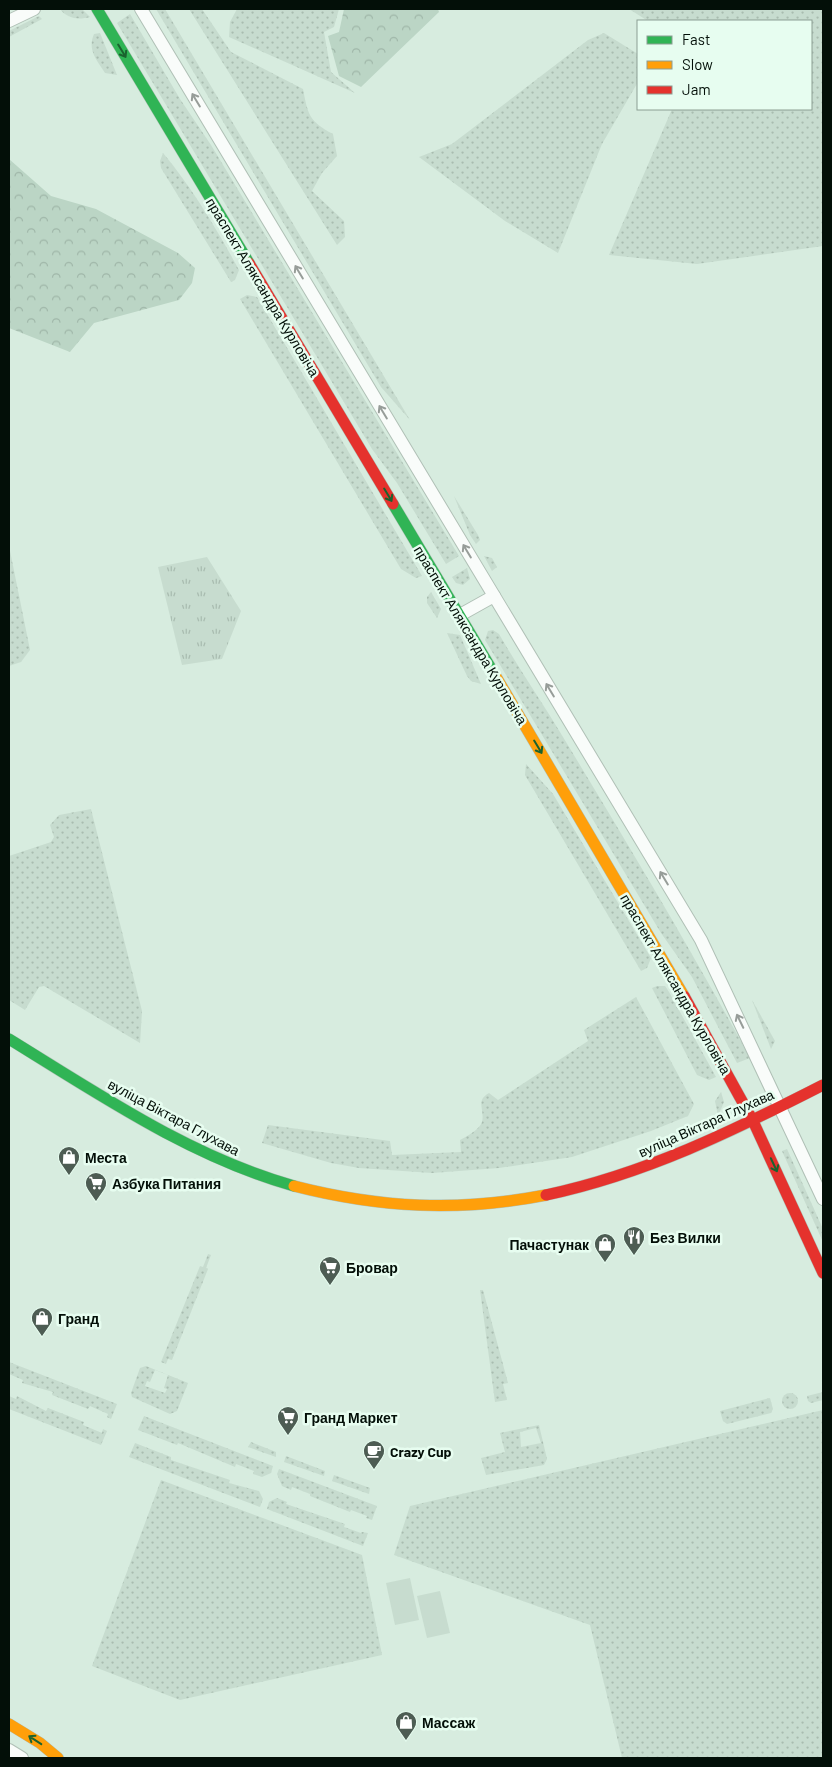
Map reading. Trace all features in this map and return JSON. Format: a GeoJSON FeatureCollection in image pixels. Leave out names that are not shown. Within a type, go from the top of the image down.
{"type":"FeatureCollection","features":[{"type":"Feature","properties":{"kind":"street"},"geometry":{"type":"LineString","coordinates":[[9,21],[34,9]]}},
{"type":"Feature","properties":{"kind":"street","name":"праспект Аляксандра Курловіча"},"geometry":{"type":"LineString","coordinates":[[97,9],[678,983],[753,1121],[823,1273]]}},
{"type":"Feature","properties":{"kind":"street"},"geometry":{"type":"LineString","coordinates":[[141,9],[701,940],[823,1199]]}},
{"type":"Feature","properties":{"kind":"street"},"geometry":{"type":"LineString","coordinates":[[460,615],[494,596]]}},
{"type":"Feature","properties":{"kind":"street","name":"вуліца Віктара Глухава"},"geometry":{"type":"LineString","coordinates":[[9,1039],[147,1121],[243,1170],[278,1182],[332,1194],[401,1204],[476,1206],[583,1186],[660,1162],[781,1108],[823,1084]]}},
{"type":"Feature","properties":{"kind":"street"},"geometry":{"type":"LineString","coordinates":[[9,1724],[40,1743],[58,1758]]}},
{"type":"Feature","properties":{"kind":"street"},"geometry":{"type":"LineString","coordinates":[[9,1750],[22,1758]]}},
{"type":"Feature","properties":{"kind":"green space"},"geometry":{"type":"Polygon","coordinates":[[[60,9],[82,9],[90,17],[74,18],[66,15],[60,9]]]}},
{"type":"Feature","properties":{"kind":"green space"},"geometry":{"type":"Polygon","coordinates":[[[156,9],[165,9],[410,420],[381,387],[156,9]]]}},
{"type":"Feature","properties":{"kind":"green space"},"geometry":{"type":"Polygon","coordinates":[[[189,9],[202,9],[231,52],[303,89],[308,111],[314,121],[333,134],[337,156],[322,173],[312,191],[344,221],[345,237],[337,245],[189,9]]]}},
{"type":"Feature","properties":{"kind":"green space"},"geometry":{"type":"Polygon","coordinates":[[[237,9],[339,9],[334,27],[324,32],[331,72],[355,93],[229,37],[230,22],[237,9]]]}},
{"type":"Feature","properties":{"kind":"green space"},"geometry":{"type":"Polygon","coordinates":[[[344,9],[438,9],[439,12],[361,87],[339,76],[328,36],[339,32],[344,9]]]}},
{"type":"Feature","properties":{"kind":"green space"},"geometry":{"type":"Polygon","coordinates":[[[629,9],[823,9],[823,246],[697,264],[609,255],[672,110],[812,110],[812,20],[646,20],[629,9]]]}},
{"type":"Feature","properties":{"kind":"green space"},"geometry":{"type":"Polygon","coordinates":[[[130,14],[459,556],[446,564],[397,483],[372,449],[117,23],[130,14]]]}},
{"type":"Feature","properties":{"kind":"green space"},"geometry":{"type":"Polygon","coordinates":[[[39,16],[42,19],[9,37],[9,31],[39,16]]]}},
{"type":"Feature","properties":{"kind":"green space"},"geometry":{"type":"Polygon","coordinates":[[[100,33],[117,75],[105,73],[94,55],[92,40],[94,34],[100,33]]]}},
{"type":"Feature","properties":{"kind":"green space"},"geometry":{"type":"Polygon","coordinates":[[[604,33],[637,53],[637,84],[602,144],[558,253],[505,221],[419,157],[452,144],[588,40],[604,33]]]}},
{"type":"Feature","properties":{"kind":"green space"},"geometry":{"type":"Polygon","coordinates":[[[163,153],[213,224],[239,270],[235,280],[231,282],[161,168],[160,161],[163,153]]]}},
{"type":"Feature","properties":{"kind":"green space"},"geometry":{"type":"Polygon","coordinates":[[[9,159],[51,196],[96,209],[178,253],[195,268],[192,283],[179,300],[94,323],[70,352],[9,328],[9,159]]]}},
{"type":"Feature","properties":{"kind":"green space"},"geometry":{"type":"Polygon","coordinates":[[[247,295],[257,297],[422,576],[416,578],[401,569],[240,299],[247,295]]]}},
{"type":"Feature","properties":{"kind":"green space"},"geometry":{"type":"Polygon","coordinates":[[[454,496],[478,535],[480,540],[476,544],[470,535],[454,496]]]}},
{"type":"Feature","properties":{"kind":"green space"},"geometry":{"type":"Polygon","coordinates":[[[9,546],[30,650],[21,662],[9,666],[9,546]]]}},
{"type":"Feature","properties":{"kind":"green space"},"geometry":{"type":"Polygon","coordinates":[[[484,556],[492,558],[497,567],[492,571],[484,556]]]}},
{"type":"Feature","properties":{"kind":"green space"},"geometry":{"type":"Polygon","coordinates":[[[207,557],[241,611],[222,659],[182,665],[158,567],[207,557]]]}},
{"type":"Feature","properties":{"kind":"green space"},"geometry":{"type":"Polygon","coordinates":[[[467,568],[470,579],[463,585],[456,583],[452,577],[467,568]]]}},
{"type":"Feature","properties":{"kind":"green space"},"geometry":{"type":"Polygon","coordinates":[[[431,592],[441,609],[437,618],[427,603],[427,597],[431,592]]]}},
{"type":"Feature","properties":{"kind":"green space"},"geometry":{"type":"Polygon","coordinates":[[[493,630],[499,634],[611,817],[682,936],[750,1058],[737,1063],[692,977],[661,933],[485,640],[488,631],[493,630]]]}},
{"type":"Feature","properties":{"kind":"green space"},"geometry":{"type":"Polygon","coordinates":[[[447,633],[460,635],[481,684],[471,681],[467,676],[447,633]]]}},
{"type":"Feature","properties":{"kind":"green space"},"geometry":{"type":"Polygon","coordinates":[[[526,764],[553,794],[651,958],[647,968],[641,971],[525,775],[526,764]]]}},
{"type":"Feature","properties":{"kind":"green space"},"geometry":{"type":"Polygon","coordinates":[[[91,809],[142,1011],[140,1043],[44,986],[39,987],[25,1010],[9,1000],[9,856],[51,842],[54,837],[50,825],[59,815],[91,809]]]}},
{"type":"Feature","properties":{"kind":"green space"},"geometry":{"type":"Polygon","coordinates":[[[665,986],[669,992],[716,1077],[709,1080],[697,1075],[652,988],[665,986]]]}},
{"type":"Feature","properties":{"kind":"green space"},"geometry":{"type":"Polygon","coordinates":[[[636,997],[694,1104],[688,1116],[651,1131],[572,1157],[499,1168],[432,1173],[359,1168],[331,1163],[262,1143],[268,1125],[390,1141],[392,1155],[461,1152],[460,1140],[476,1130],[482,1122],[481,1102],[485,1096],[489,1093],[498,1100],[588,1041],[584,1030],[636,997]]]}},
{"type":"Feature","properties":{"kind":"green space"},"geometry":{"type":"Polygon","coordinates":[[[752,1000],[775,1041],[771,1049],[752,1000]]]}},
{"type":"Feature","properties":{"kind":"green space"},"geometry":{"type":"Polygon","coordinates":[[[721,1092],[724,1102],[718,1116],[715,1101],[721,1092]]]}},
{"type":"Feature","properties":{"kind":"green space"},"geometry":{"type":"Polygon","coordinates":[[[787,1149],[823,1229],[823,1242],[782,1151],[787,1149]]]}},
{"type":"Feature","properties":{"kind":"green space"},"geometry":{"type":"Polygon","coordinates":[[[208,1254],[211,1255],[206,1268],[208,1269],[172,1360],[168,1359],[166,1364],[161,1362],[200,1266],[203,1267],[208,1254]]]}},
{"type":"Feature","properties":{"kind":"green space"},"geometry":{"type":"Polygon","coordinates":[[[480,1290],[483,1290],[508,1383],[503,1384],[507,1400],[495,1402],[480,1290]]]}},
{"type":"Feature","properties":{"kind":"green space"},"geometry":{"type":"Polygon","coordinates":[[[9,1362],[117,1404],[111,1419],[107,1417],[108,1414],[90,1406],[88,1409],[52,1395],[53,1392],[22,1383],[23,1380],[9,1374],[9,1362]]]}},
{"type":"Feature","properties":{"kind":"green space"},"geometry":{"type":"Polygon","coordinates":[[[146,1366],[188,1383],[177,1411],[170,1414],[132,1397],[131,1393],[140,1368],[146,1366]],[[155,1370],[150,1382],[147,1381],[145,1386],[165,1393],[167,1389],[164,1388],[168,1375],[155,1370]]]}},
{"type":"Feature","properties":{"kind":"green space"},"geometry":{"type":"Polygon","coordinates":[[[823,1392],[823,1400],[811,1403],[808,1401],[807,1396],[823,1392]]]}},
{"type":"Feature","properties":{"kind":"green space"},"geometry":{"type":"Polygon","coordinates":[[[787,1393],[793,1393],[798,1398],[796,1407],[787,1409],[782,1404],[782,1398],[787,1393]]]}},
{"type":"Feature","properties":{"kind":"green space"},"geometry":{"type":"Polygon","coordinates":[[[9,1396],[16,1399],[17,1396],[46,1411],[48,1408],[84,1422],[83,1425],[102,1433],[103,1429],[107,1431],[101,1445],[9,1409],[9,1396]]]}},
{"type":"Feature","properties":{"kind":"green space"},"geometry":{"type":"Polygon","coordinates":[[[770,1398],[773,1409],[771,1413],[727,1424],[723,1421],[720,1411],[770,1398]]]}},
{"type":"Feature","properties":{"kind":"green space"},"geometry":{"type":"Polygon","coordinates":[[[823,1410],[823,1758],[622,1758],[590,1625],[394,1555],[410,1506],[823,1410]]]}},
{"type":"Feature","properties":{"kind":"green space"},"geometry":{"type":"Polygon","coordinates":[[[144,1416],[273,1466],[271,1473],[262,1477],[253,1474],[254,1471],[236,1464],[235,1467],[178,1443],[177,1445],[138,1430],[144,1416]]]}},
{"type":"Feature","properties":{"kind":"green space"},"geometry":{"type":"Polygon","coordinates":[[[539,1425],[547,1459],[544,1465],[486,1475],[481,1458],[505,1452],[500,1433],[539,1425]],[[536,1428],[520,1432],[521,1447],[541,1443],[536,1428]]]}},
{"type":"Feature","properties":{"kind":"green space"},"geometry":{"type":"Polygon","coordinates":[[[251,1442],[276,1452],[276,1457],[248,1447],[251,1442]]]}},
{"type":"Feature","properties":{"kind":"green space"},"geometry":{"type":"Polygon","coordinates":[[[135,1443],[171,1457],[171,1460],[230,1480],[229,1483],[259,1491],[263,1499],[260,1507],[129,1457],[135,1443]]]}},
{"type":"Feature","properties":{"kind":"green space"},"geometry":{"type":"Polygon","coordinates":[[[286,1456],[325,1471],[324,1476],[284,1462],[286,1456]]]}},
{"type":"Feature","properties":{"kind":"green space"},"geometry":{"type":"Polygon","coordinates":[[[279,1469],[377,1506],[372,1520],[366,1518],[367,1516],[351,1510],[350,1512],[292,1487],[291,1490],[282,1486],[277,1474],[279,1469]]]}},
{"type":"Feature","properties":{"kind":"green space"},"geometry":{"type":"Polygon","coordinates":[[[334,1475],[370,1488],[369,1494],[332,1481],[334,1475]]]}},
{"type":"Feature","properties":{"kind":"green space"},"geometry":{"type":"Polygon","coordinates":[[[161,1480],[362,1555],[382,1655],[180,1700],[92,1666],[161,1480]]]}},
{"type":"Feature","properties":{"kind":"green space"},"geometry":{"type":"Polygon","coordinates":[[[277,1498],[287,1502],[286,1504],[345,1524],[344,1527],[361,1533],[368,1533],[363,1546],[267,1509],[269,1502],[277,1498]]]}},
{"type":"Feature","properties":{"kind":"green space"},"geometry":{"type":"Polygon","coordinates":[[[410,1578],[419,1620],[395,1625],[386,1583],[410,1578]]]}},
{"type":"Feature","properties":{"kind":"green space"},"geometry":{"type":"Polygon","coordinates":[[[440,1591],[450,1633],[427,1638],[417,1596],[440,1591]]]}},
{"type":"Feature","properties":{"kind":"traffic: fast"},"geometry":{"type":"LineString","coordinates":[[97,9],[249,263]]}},
{"type":"Feature","properties":{"kind":"traffic: fast"},"geometry":{"type":"LineString","coordinates":[[393,504],[495,675]]}},
{"type":"Feature","properties":{"kind":"traffic: fast"},"geometry":{"type":"LineString","coordinates":[[9,1039],[147,1123],[183,1142],[256,1174],[294,1186]]}},
{"type":"Feature","properties":{"kind":"traffic: slow"},"geometry":{"type":"LineString","coordinates":[[495,675],[684,996]]}},
{"type":"Feature","properties":{"kind":"traffic: slow"},"geometry":{"type":"LineString","coordinates":[[294,1186],[357,1199],[420,1205],[482,1204],[546,1195]]}},
{"type":"Feature","properties":{"kind":"traffic: slow"},"geometry":{"type":"LineString","coordinates":[[9,1724],[40,1743],[58,1758]]}},
{"type":"Feature","properties":{"kind":"traffic: jam"},"geometry":{"type":"LineString","coordinates":[[249,263],[393,504]]}},
{"type":"Feature","properties":{"kind":"traffic: jam"},"geometry":{"type":"LineString","coordinates":[[684,996],[753,1121],[823,1273]]}},
{"type":"Feature","properties":{"kind":"traffic: jam"},"geometry":{"type":"LineString","coordinates":[[546,1195],[583,1186],[653,1163],[756,1119],[823,1085]]}},
{"type":"Feature","properties":{"kind":"place","name":"Места"},"geometry":{"type":"Point","coordinates":[69,1176]}},
{"type":"Feature","properties":{"kind":"place","name":"Азбука Питания"},"geometry":{"type":"Point","coordinates":[96,1202]}},
{"type":"Feature","properties":{"kind":"place","name":"Без Вилки"},"geometry":{"type":"Point","coordinates":[634,1256]}},
{"type":"Feature","properties":{"kind":"place","name":"Пачастунак"},"geometry":{"type":"Point","coordinates":[605,1263]}},
{"type":"Feature","properties":{"kind":"place","name":"Бровар"},"geometry":{"type":"Point","coordinates":[330,1286]}},
{"type":"Feature","properties":{"kind":"place","name":"Гранд"},"geometry":{"type":"Point","coordinates":[42,1337]}},
{"type":"Feature","properties":{"kind":"place","name":"Гранд Маркет"},"geometry":{"type":"Point","coordinates":[288,1436]}},
{"type":"Feature","properties":{"kind":"place","name":"Crazy Cup"},"geometry":{"type":"Point","coordinates":[374,1470]}},
{"type":"Feature","properties":{"kind":"place","name":"Массаж"},"geometry":{"type":"Point","coordinates":[406,1741]}}]}
